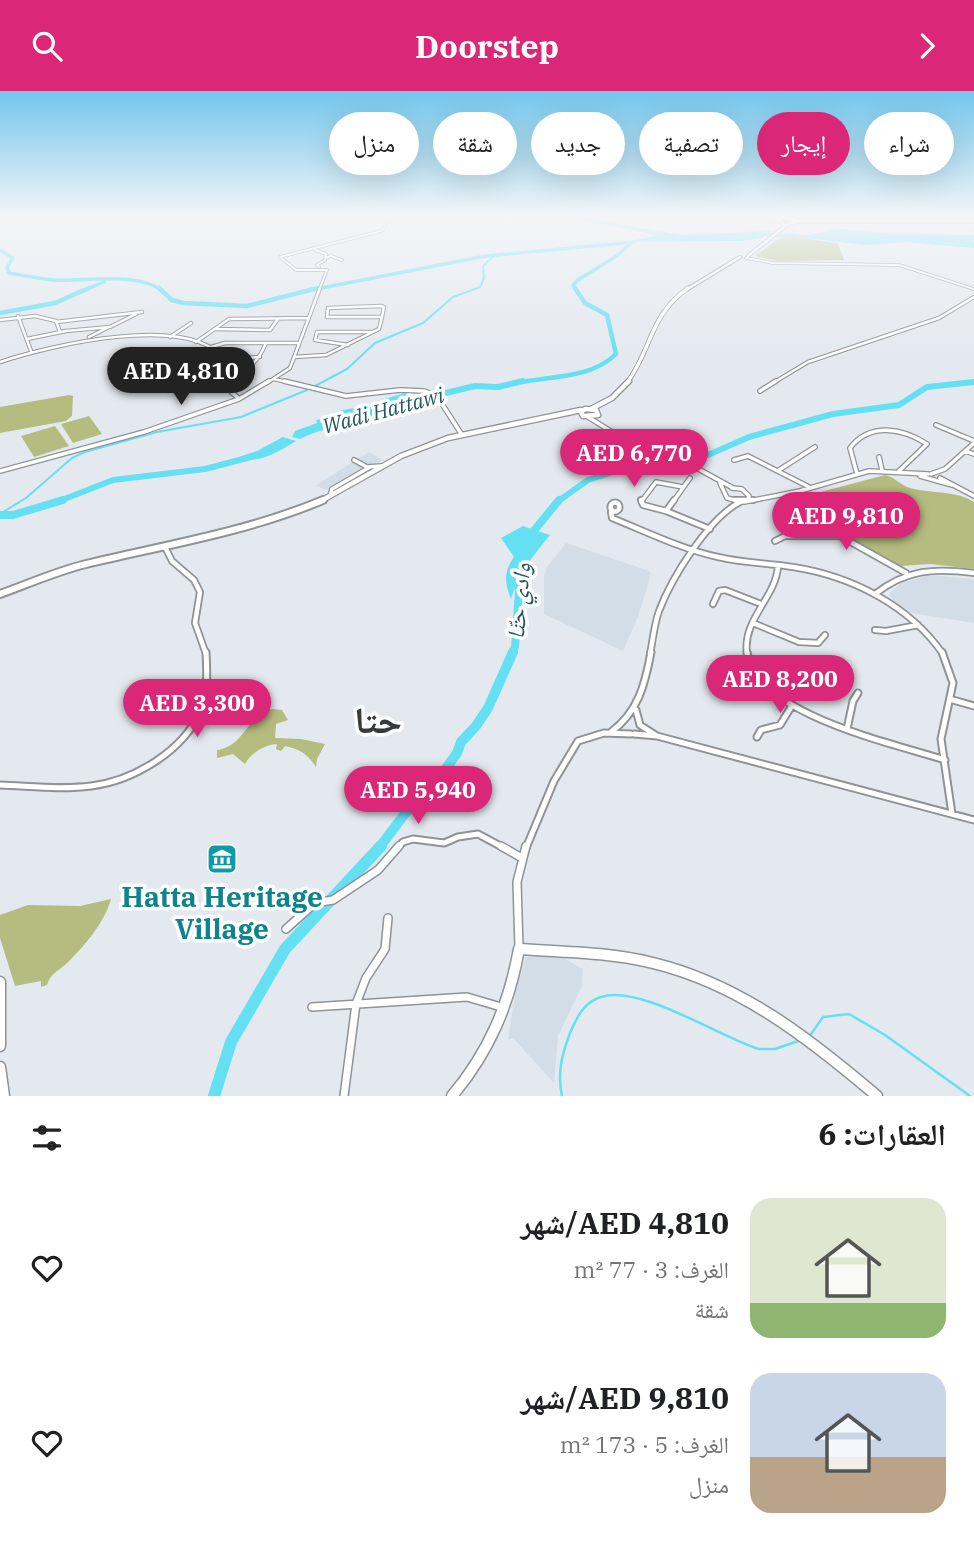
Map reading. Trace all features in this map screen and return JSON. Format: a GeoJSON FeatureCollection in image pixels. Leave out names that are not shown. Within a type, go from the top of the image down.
{"type":"FeatureCollection","features":[{"type":"Feature","properties":{"kind":"main road"},"geometry":{"type":"LineString","coordinates":[[584,415],[616,394],[631,380],[664,309],[683,292],[731,264]]}},
{"type":"Feature","properties":{"kind":"main road"},"geometry":{"type":"LineString","coordinates":[[1,594],[83,565],[264,522],[330,497],[416,449],[462,433],[565,415],[597,414],[634,380],[668,307],[693,287],[732,264]]}},
{"type":"Feature","properties":{"kind":"main road"},"geometry":{"type":"LineString","coordinates":[[591,409],[597,414]]}},
{"type":"Feature","properties":{"kind":"main road"},"geometry":{"type":"LineString","coordinates":[[452,1096],[493,1040],[505,1009],[519,949],[629,958],[678,969],[714,981],[756,1003],[808,1038],[877,1096]]}},
{"type":"Feature","properties":{"kind":"main road"},"geometry":{"type":"LineString","coordinates":[[0,982],[0,1046]]}},
{"type":"Feature","properties":{"kind":"main road"},"geometry":{"type":"LineString","coordinates":[[0,1067],[4,1096]]}},
{"type":"Feature","properties":{"kind":"street"},"geometry":{"type":"LineString","coordinates":[[288,264],[296,270],[323,268]]}},
{"type":"Feature","properties":{"kind":"street"},"geometry":{"type":"LineString","coordinates":[[0,471],[133,435],[239,399],[290,368],[327,270],[318,264]]}},
{"type":"Feature","properties":{"kind":"street"},"geometry":{"type":"LineString","coordinates":[[830,264],[899,265],[974,289]]}},
{"type":"Feature","properties":{"kind":"street"},"geometry":{"type":"LineString","coordinates":[[760,391],[808,362],[939,318],[974,297]]}},
{"type":"Feature","properties":{"kind":"street"},"geometry":{"type":"LineString","coordinates":[[294,357],[322,356],[374,332],[380,328],[384,307],[328,309],[326,316],[382,317]]}},
{"type":"Feature","properties":{"kind":"street"},"geometry":{"type":"LineString","coordinates":[[0,362],[31,351],[93,337],[142,312]]}},
{"type":"Feature","properties":{"kind":"street"},"geometry":{"type":"LineString","coordinates":[[0,320],[31,315],[56,322],[136,314]]}},
{"type":"Feature","properties":{"kind":"street"},"geometry":{"type":"LineString","coordinates":[[18,316],[31,351]]}},
{"type":"Feature","properties":{"kind":"street"},"geometry":{"type":"LineString","coordinates":[[196,342],[229,319],[308,319]]}},
{"type":"Feature","properties":{"kind":"street"},"geometry":{"type":"LineString","coordinates":[[214,329],[271,330],[278,319]]}},
{"type":"Feature","properties":{"kind":"street"},"geometry":{"type":"LineString","coordinates":[[56,322],[60,332]]}},
{"type":"Feature","properties":{"kind":"street"},"geometry":{"type":"LineString","coordinates":[[170,338],[191,323]]}},
{"type":"Feature","properties":{"kind":"street"},"geometry":{"type":"LineString","coordinates":[[27,339],[60,332],[110,327]]}},
{"type":"Feature","properties":{"kind":"street"},"geometry":{"type":"LineString","coordinates":[[348,345],[316,341],[317,332],[364,329],[374,332]]}},
{"type":"Feature","properties":{"kind":"street"},"geometry":{"type":"LineString","coordinates":[[93,337],[170,338],[210,347],[226,359],[260,357]]}},
{"type":"Feature","properties":{"kind":"street"},"geometry":{"type":"LineString","coordinates":[[210,347],[221,343],[299,343]]}},
{"type":"Feature","properties":{"kind":"street"},"geometry":{"type":"LineString","coordinates":[[228,374],[248,370],[260,357],[266,343]]}},
{"type":"Feature","properties":{"kind":"street"},"geometry":{"type":"LineString","coordinates":[[226,359],[228,374],[225,386],[239,399]]}},
{"type":"Feature","properties":{"kind":"street"},"geometry":{"type":"LineString","coordinates":[[273,379],[346,396],[400,390],[424,391],[437,396],[462,433]]}},
{"type":"Feature","properties":{"kind":"street"},"geometry":{"type":"LineString","coordinates":[[597,414],[598,423]]}},
{"type":"Feature","properties":{"kind":"street"},"geometry":{"type":"LineString","coordinates":[[584,415],[617,435],[668,452],[720,483],[764,496]]}},
{"type":"Feature","properties":{"kind":"street"},"geometry":{"type":"LineString","coordinates":[[936,425],[974,442],[939,477]]}},
{"type":"Feature","properties":{"kind":"street"},"geometry":{"type":"LineString","coordinates":[[856,474],[850,448],[853,442],[874,430],[883,429],[912,436],[927,444],[899,471]]}},
{"type":"Feature","properties":{"kind":"street"},"geometry":{"type":"LineString","coordinates":[[778,471],[815,447]]}},
{"type":"Feature","properties":{"kind":"street"},"geometry":{"type":"LineString","coordinates":[[965,451],[974,454]]}},
{"type":"Feature","properties":{"kind":"street"},"geometry":{"type":"LineString","coordinates":[[734,460],[748,456],[812,488]]}},
{"type":"Feature","properties":{"kind":"street"},"geometry":{"type":"LineString","coordinates":[[878,457],[883,470]]}},
{"type":"Feature","properties":{"kind":"street"},"geometry":{"type":"LineString","coordinates":[[354,460],[370,467]]}},
{"type":"Feature","properties":{"kind":"street"},"geometry":{"type":"LineString","coordinates":[[330,497],[332,489],[370,467],[382,466]]}},
{"type":"Feature","properties":{"kind":"street"},"geometry":{"type":"LineString","coordinates":[[610,733],[635,709],[651,654],[659,612],[668,594],[726,508],[764,496],[812,488],[856,474],[883,470],[939,477],[974,496]]}},
{"type":"Feature","properties":{"kind":"street"},"geometry":{"type":"LineString","coordinates":[[929,476],[939,477]]}},
{"type":"Feature","properties":{"kind":"street"},"geometry":{"type":"LineString","coordinates":[[667,511],[690,478]]}},
{"type":"Feature","properties":{"kind":"street"},"geometry":{"type":"LineString","coordinates":[[683,487],[656,482],[640,501],[643,505],[667,511],[710,529]]}},
{"type":"Feature","properties":{"kind":"street"},"geometry":{"type":"LineString","coordinates":[[720,483],[727,498],[726,508]]}},
{"type":"Feature","properties":{"kind":"street"},"geometry":{"type":"LineString","coordinates":[[725,491],[733,488]]}},
{"type":"Feature","properties":{"kind":"street"},"geometry":{"type":"LineString","coordinates":[[746,491],[750,496],[748,500]]}},
{"type":"Feature","properties":{"kind":"street"},"geometry":{"type":"LineString","coordinates":[[727,498],[740,502]]}},
{"type":"Feature","properties":{"kind":"street"},"geometry":{"type":"LineString","coordinates":[[611,512],[612,518],[725,559],[815,571],[875,594],[918,625],[930,637],[951,672],[953,700],[943,726],[952,814]]}},
{"type":"Feature","properties":{"kind":"street"},"geometry":{"type":"LineString","coordinates":[[775,541],[785,536],[843,537],[905,573]]}},
{"type":"Feature","properties":{"kind":"street"},"geometry":{"type":"LineString","coordinates":[[0,785],[87,786],[118,781],[164,754],[200,713],[205,699],[206,670],[204,641],[196,627],[200,591],[195,583],[169,560],[165,547]]}},
{"type":"Feature","properties":{"kind":"street"},"geometry":{"type":"LineString","coordinates":[[778,566],[779,573],[761,604],[746,644],[747,654],[766,685],[790,707],[808,716],[945,760]]}},
{"type":"Feature","properties":{"kind":"street"},"geometry":{"type":"LineString","coordinates":[[875,594],[905,573],[933,569],[974,573]]}},
{"type":"Feature","properties":{"kind":"street"},"geometry":{"type":"LineString","coordinates":[[713,604],[719,591],[725,590],[761,604]]}},
{"type":"Feature","properties":{"kind":"street"},"geometry":{"type":"LineString","coordinates":[[753,623],[806,644],[818,643],[825,635]]}},
{"type":"Feature","properties":{"kind":"street"},"geometry":{"type":"LineString","coordinates":[[875,630],[886,631],[918,625]]}},
{"type":"Feature","properties":{"kind":"street"},"geometry":{"type":"LineString","coordinates":[[847,729],[853,701],[858,693]]}},
{"type":"Feature","properties":{"kind":"street"},"geometry":{"type":"LineString","coordinates":[[953,700],[974,706]]}},
{"type":"Feature","properties":{"kind":"street"},"geometry":{"type":"LineString","coordinates":[[757,737],[761,730],[780,725],[790,707]]}},
{"type":"Feature","properties":{"kind":"street"},"geometry":{"type":"LineString","coordinates":[[633,734],[641,730],[635,709]]}},
{"type":"Feature","properties":{"kind":"street"},"geometry":{"type":"LineString","coordinates":[[625,721],[634,720],[657,736]]}},
{"type":"Feature","properties":{"kind":"street"},"geometry":{"type":"LineString","coordinates":[[625,721],[624,729],[633,734]]}},
{"type":"Feature","properties":{"kind":"street"},"geometry":{"type":"LineString","coordinates":[[519,949],[517,902],[518,874],[522,858],[571,747],[588,736],[610,733],[657,736],[974,820]]}},
{"type":"Feature","properties":{"kind":"street"},"geometry":{"type":"LineString","coordinates":[[286,929],[320,903],[333,901],[342,891],[378,870],[403,842],[413,838],[444,843],[458,837],[478,834],[522,858]]}},
{"type":"Feature","properties":{"kind":"street"},"geometry":{"type":"LineString","coordinates":[[344,1096],[356,1004],[366,978],[385,949],[388,918]]}},
{"type":"Feature","properties":{"kind":"street"},"geometry":{"type":"LineString","coordinates":[[312,1007],[467,997],[484,1000],[505,1009]]}},
{"type":"Feature","properties":{"kind":"shaded area"},"geometry":{"type":"Polygon","coordinates":[[[369,452],[383,460],[332,491],[315,486],[369,452]]]}},
{"type":"Feature","properties":{"kind":"shaded area"},"geometry":{"type":"Polygon","coordinates":[[[566,543],[649,571],[651,574],[638,617],[623,651],[544,614],[544,576],[547,567],[566,543]]]}},
{"type":"Feature","properties":{"kind":"shaded area"},"geometry":{"type":"Polygon","coordinates":[[[928,575],[974,579],[974,623],[912,613],[889,594],[900,584],[928,575]]]}},
{"type":"Feature","properties":{"kind":"shaded area"},"geometry":{"type":"Polygon","coordinates":[[[526,957],[565,959],[583,969],[582,986],[558,1036],[554,1083],[513,1038],[508,1040],[515,994],[526,957]]]}},
{"type":"Feature","properties":{"kind":"green space"},"geometry":{"type":"Polygon","coordinates":[[[73,396],[72,416],[66,421],[0,433],[0,407],[73,396]]]}},
{"type":"Feature","properties":{"kind":"green space"},"geometry":{"type":"Polygon","coordinates":[[[89,416],[102,434],[73,443],[61,424],[89,416]]]}},
{"type":"Feature","properties":{"kind":"green space"},"geometry":{"type":"Polygon","coordinates":[[[55,426],[69,446],[34,457],[21,436],[55,426]]]}},
{"type":"Feature","properties":{"kind":"green space"},"geometry":{"type":"Polygon","coordinates":[[[885,475],[910,488],[951,494],[974,502],[974,569],[930,564],[900,566],[834,528],[813,494],[885,475]]]}},
{"type":"Feature","properties":{"kind":"green space"},"geometry":{"type":"Polygon","coordinates":[[[273,709],[282,710],[288,720],[276,724],[275,738],[301,739],[325,744],[316,767],[300,751],[285,746],[281,751],[276,749],[277,744],[258,750],[245,764],[233,754],[217,758],[217,750],[234,743],[256,718],[273,709]]]}},
{"type":"Feature","properties":{"kind":"green space"},"geometry":{"type":"Polygon","coordinates":[[[111,899],[93,934],[73,958],[52,975],[47,985],[41,987],[41,981],[15,986],[0,938],[0,915],[28,905],[80,906],[111,899]]]}},
{"type":"Feature","properties":{"kind":"water"},"geometry":{"type":"Polygon","coordinates":[[[405,393],[423,405],[377,420],[326,430],[300,439],[292,437],[295,431],[317,423],[316,420],[341,416],[339,411],[368,405],[370,408],[374,402],[405,393]]]}},
{"type":"Feature","properties":{"kind":"water"},"geometry":{"type":"Polygon","coordinates":[[[283,437],[296,441],[262,458],[226,463],[257,451],[283,437]]]}},
{"type":"Feature","properties":{"kind":"water"},"geometry":{"type":"Polygon","coordinates":[[[523,526],[550,535],[522,573],[511,599],[506,577],[514,557],[501,538],[523,526]]]}},
{"type":"Feature","properties":{"kind":"waterway"},"geometry":{"type":"LineString","coordinates":[[9,264],[9,273],[42,279],[123,279],[150,284],[161,290]]}},
{"type":"Feature","properties":{"kind":"waterway"},"geometry":{"type":"LineString","coordinates":[[311,290],[445,264]]}},
{"type":"Feature","properties":{"kind":"waterway"},"geometry":{"type":"LineString","coordinates":[[315,386],[347,369],[375,343],[423,323],[453,297],[480,287],[485,264]]}},
{"type":"Feature","properties":{"kind":"waterway","name":"Wadi Hattawi"},"geometry":{"type":"LineString","coordinates":[[576,290],[573,285],[578,280],[604,264]]}},
{"type":"Feature","properties":{"kind":"waterway"},"geometry":{"type":"LineString","coordinates":[[85,290],[104,282]]}},
{"type":"Feature","properties":{"kind":"waterway"},"geometry":{"type":"LineString","coordinates":[[0,313],[55,303],[89,288]]}},
{"type":"Feature","properties":{"kind":"waterway"},"geometry":{"type":"LineString","coordinates":[[159,288],[172,300],[183,303],[247,306],[318,288]]}},
{"type":"Feature","properties":{"kind":"waterway","name":"Wadi Hattawi"},"geometry":{"type":"LineString","coordinates":[[516,383],[582,372],[606,362],[616,354],[607,315],[585,303],[575,288]]}},
{"type":"Feature","properties":{"kind":"waterway","name":"Wadi Hattawi"},"geometry":{"type":"LineString","coordinates":[[408,402],[475,386],[498,387],[523,381]]}},
{"type":"Feature","properties":{"kind":"waterway","name":"وادي حتّا"},"geometry":{"type":"LineString","coordinates":[[558,501],[588,480],[657,458],[708,455],[749,437],[833,414],[899,405],[927,387],[974,382],[964,383]]}},
{"type":"Feature","properties":{"kind":"waterway"},"geometry":{"type":"LineString","coordinates":[[0,514],[26,498],[72,458],[85,452],[157,432],[241,417],[307,390]]}},
{"type":"Feature","properties":{"kind":"waterway","name":"Wadi Hattawi"},"geometry":{"type":"LineString","coordinates":[[59,501],[113,480],[205,469],[251,457]]}},
{"type":"Feature","properties":{"kind":"waterway","name":"Wadi Hattawi"},"geometry":{"type":"LineString","coordinates":[[59,501],[63,500]]}},
{"type":"Feature","properties":{"kind":"waterway","name":"Wadi Hattawi"},"geometry":{"type":"LineString","coordinates":[[0,515],[13,515],[59,501]]}},
{"type":"Feature","properties":{"kind":"waterway","name":"وادي حتّا"},"geometry":{"type":"LineString","coordinates":[[528,538],[558,501]]}},
{"type":"Feature","properties":{"kind":"waterway","name":"وادي حتّا"},"geometry":{"type":"LineString","coordinates":[[512,654],[515,647],[519,592],[516,569]]}},
{"type":"Feature","properties":{"kind":"waterway","name":"وادي حتّا"},"geometry":{"type":"LineString","coordinates":[[379,848],[413,803],[439,778],[457,753],[461,742],[476,726],[488,708],[513,652]]}},
{"type":"Feature","properties":{"kind":"waterway","name":"وادي حتّا"},"geometry":{"type":"LineString","coordinates":[[214,1096],[231,1042],[285,949],[381,846]]}},
{"type":"Feature","properties":{"kind":"waterway"},"geometry":{"type":"LineString","coordinates":[[562,1096],[561,1064],[570,1033],[586,1006],[601,997],[617,995],[636,998],[759,1049],[775,1049],[801,1040]]}},
{"type":"Feature","properties":{"kind":"waterway"},"geometry":{"type":"LineString","coordinates":[[809,1037],[823,1017],[849,1014],[885,1035],[970,1096]]}},
{"type":"Feature","properties":{"kind":"place","name":"Hatta Heritage Village"},"geometry":{"type":"Point","coordinates":[222,859]}},
{"type":"Feature","properties":{"kind":"district","name":"حتا"},"geometry":{"type":"Point","coordinates":[378,719]}}]}
